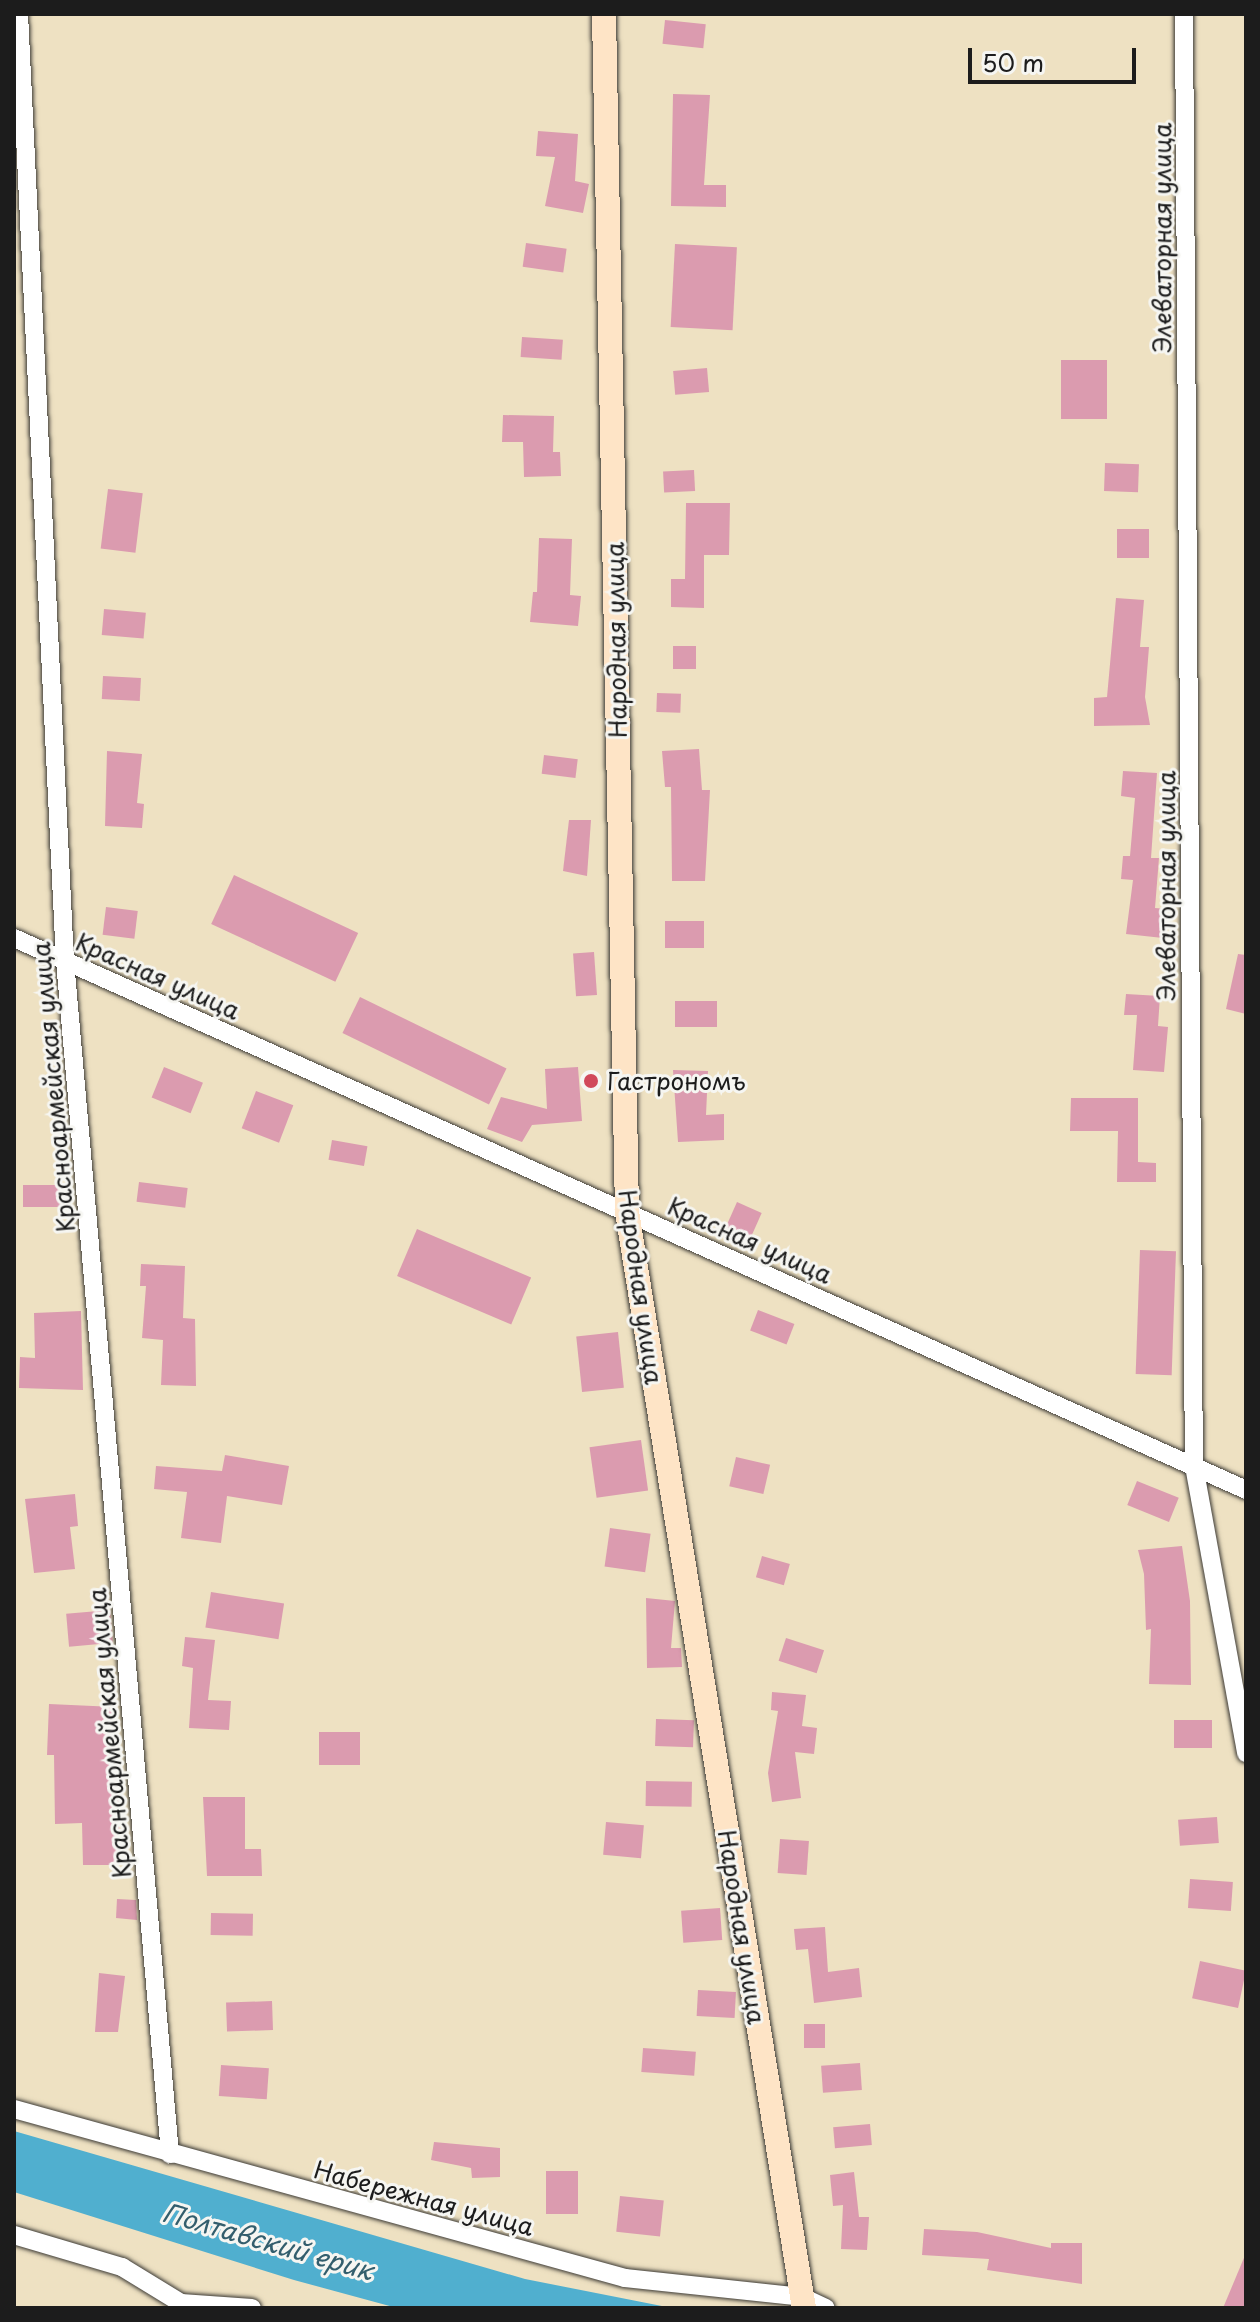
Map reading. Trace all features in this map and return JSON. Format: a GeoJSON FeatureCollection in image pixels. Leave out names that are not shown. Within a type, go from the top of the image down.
{"type":"FeatureCollection","features":[{"type":"Feature","properties":{"kind":"main road","name":"Народная улица"},"geometry":{"type":"LineString","coordinates":[[604,14],[627,1212],[803,2303]]}},
{"type":"Feature","properties":{"kind":"street","name":"Красноармейская улица"},"geometry":{"type":"LineString","coordinates":[[19,14],[65,961],[170,2154]]}},
{"type":"Feature","properties":{"kind":"street","name":"Элеваторная улица"},"geometry":{"type":"LineString","coordinates":[[1184,14],[1194,1466],[1246,1753]]}},
{"type":"Feature","properties":{"kind":"street","name":"Красная улица"},"geometry":{"type":"LineString","coordinates":[[14,938],[1246,1490]]}},
{"type":"Feature","properties":{"kind":"street","name":"Набережная улица"},"geometry":{"type":"LineString","coordinates":[[14,2109],[625,2278],[826,2308]]}},
{"type":"Feature","properties":{"kind":"street"},"geometry":{"type":"LineString","coordinates":[[14,2235],[122,2267],[180,2305],[252,2308]]}},
{"type":"Feature","properties":{"kind":"water","name":"Полтавский ерик"},"geometry":{"type":"Polygon","coordinates":[[[14,2131],[525,2279],[672,2308],[397,2308],[294,2280],[14,2192],[14,2131]]]}},
{"type":"Feature","properties":{"kind":"building"},"geometry":{"type":"Polygon","coordinates":[[[665,20],[706,24],[703,48],[662,44],[665,20]]]}},
{"type":"Feature","properties":{"kind":"building"},"geometry":{"type":"Polygon","coordinates":[[[673,94],[710,95],[704,185],[726,185],[726,207],[671,206],[673,94]]]}},
{"type":"Feature","properties":{"kind":"building"},"geometry":{"type":"Polygon","coordinates":[[[538,131],[578,134],[575,181],[589,184],[583,213],[545,206],[555,157],[536,156],[538,131]]]}},
{"type":"Feature","properties":{"kind":"building"},"geometry":{"type":"Polygon","coordinates":[[[526,243],[567,249],[563,272],[523,267],[526,243]]]}},
{"type":"Feature","properties":{"kind":"building"},"geometry":{"type":"Polygon","coordinates":[[[675,244],[737,247],[733,330],[671,327],[675,244]]]}},
{"type":"Feature","properties":{"kind":"building"},"geometry":{"type":"Polygon","coordinates":[[[522,337],[563,340],[562,360],[521,357],[522,337]]]}},
{"type":"Feature","properties":{"kind":"building"},"geometry":{"type":"Polygon","coordinates":[[[1061,360],[1107,360],[1107,419],[1061,419],[1061,360]]]}},
{"type":"Feature","properties":{"kind":"building"},"geometry":{"type":"Polygon","coordinates":[[[707,368],[709,392],[675,395],[673,371],[707,368]]]}},
{"type":"Feature","properties":{"kind":"building"},"geometry":{"type":"Polygon","coordinates":[[[503,415],[554,416],[553,452],[560,452],[561,476],[524,477],[523,442],[502,442],[503,415]]]}},
{"type":"Feature","properties":{"kind":"building"},"geometry":{"type":"Polygon","coordinates":[[[1105,463],[1139,464],[1138,492],[1104,491],[1105,463]]]}},
{"type":"Feature","properties":{"kind":"building"},"geometry":{"type":"Polygon","coordinates":[[[694,470],[695,491],[664,493],[663,472],[694,470]]]}},
{"type":"Feature","properties":{"kind":"building"},"geometry":{"type":"Polygon","coordinates":[[[108,489],[143,493],[135,553],[101,549],[108,489]]]}},
{"type":"Feature","properties":{"kind":"building"},"geometry":{"type":"Polygon","coordinates":[[[686,503],[730,503],[729,555],[704,555],[704,608],[671,607],[671,579],[685,579],[686,503]]]}},
{"type":"Feature","properties":{"kind":"building"},"geometry":{"type":"Polygon","coordinates":[[[1117,529],[1149,529],[1149,558],[1117,558],[1117,529]]]}},
{"type":"Feature","properties":{"kind":"building"},"geometry":{"type":"Polygon","coordinates":[[[539,538],[572,539],[570,595],[581,596],[578,626],[530,622],[533,592],[537,592],[539,538]]]}},
{"type":"Feature","properties":{"kind":"building"},"geometry":{"type":"Polygon","coordinates":[[[1116,598],[1144,600],[1140,647],[1149,647],[1145,697],[1150,725],[1094,726],[1094,698],[1107,697],[1116,598]]]}},
{"type":"Feature","properties":{"kind":"building"},"geometry":{"type":"Polygon","coordinates":[[[104,609],[146,613],[144,639],[102,635],[104,609]]]}},
{"type":"Feature","properties":{"kind":"building"},"geometry":{"type":"Polygon","coordinates":[[[673,646],[696,646],[696,669],[673,669],[673,646]]]}},
{"type":"Feature","properties":{"kind":"building"},"geometry":{"type":"Polygon","coordinates":[[[103,676],[141,678],[140,701],[102,699],[103,676]]]}},
{"type":"Feature","properties":{"kind":"building"},"geometry":{"type":"Polygon","coordinates":[[[657,693],[681,694],[680,713],[656,712],[657,693]]]}},
{"type":"Feature","properties":{"kind":"building"},"geometry":{"type":"Polygon","coordinates":[[[699,749],[702,790],[710,790],[705,881],[672,881],[671,787],[665,787],[662,751],[699,749]]]}},
{"type":"Feature","properties":{"kind":"building"},"geometry":{"type":"Polygon","coordinates":[[[107,751],[142,754],[137,803],[144,804],[142,828],[105,826],[107,751]]]}},
{"type":"Feature","properties":{"kind":"building"},"geometry":{"type":"Polygon","coordinates":[[[544,755],[578,759],[575,778],[542,774],[544,755]]]}},
{"type":"Feature","properties":{"kind":"building"},"geometry":{"type":"Polygon","coordinates":[[[1123,771],[1157,773],[1151,858],[1159,858],[1155,908],[1167,909],[1163,938],[1126,934],[1133,880],[1121,879],[1123,856],[1130,856],[1135,798],[1121,796],[1123,771]]]}},
{"type":"Feature","properties":{"kind":"building"},"geometry":{"type":"Polygon","coordinates":[[[569,820],[591,820],[587,876],[563,871],[569,820]]]}},
{"type":"Feature","properties":{"kind":"building"},"geometry":{"type":"Polygon","coordinates":[[[234,875],[358,933],[335,982],[211,924],[234,875]]]}},
{"type":"Feature","properties":{"kind":"building"},"geometry":{"type":"Polygon","coordinates":[[[106,907],[138,911],[134,939],[103,935],[106,907]]]}},
{"type":"Feature","properties":{"kind":"building"},"geometry":{"type":"Polygon","coordinates":[[[665,921],[704,921],[704,948],[665,948],[665,921]]]}},
{"type":"Feature","properties":{"kind":"building"},"geometry":{"type":"Polygon","coordinates":[[[594,952],[597,995],[576,996],[573,953],[594,952]]]}},
{"type":"Feature","properties":{"kind":"building"},"geometry":{"type":"Polygon","coordinates":[[[1238,954],[1246,955],[1246,1014],[1226,1009],[1238,954]]]}},
{"type":"Feature","properties":{"kind":"building"},"geometry":{"type":"Polygon","coordinates":[[[1126,994],[1160,996],[1158,1026],[1168,1027],[1164,1072],[1133,1070],[1137,1015],[1124,1015],[1126,994]]]}},
{"type":"Feature","properties":{"kind":"building"},"geometry":{"type":"Polygon","coordinates":[[[360,997],[507,1068],[489,1104],[342,1033],[360,997]]]}},
{"type":"Feature","properties":{"kind":"building"},"geometry":{"type":"Polygon","coordinates":[[[675,1001],[717,1001],[717,1027],[675,1027],[675,1001]]]}},
{"type":"Feature","properties":{"kind":"building"},"geometry":{"type":"Polygon","coordinates":[[[164,1067],[203,1083],[191,1113],[152,1098],[164,1067]]]}},
{"type":"Feature","properties":{"kind":"building"},"geometry":{"type":"Polygon","coordinates":[[[578,1067],[582,1121],[532,1125],[522,1142],[487,1129],[501,1097],[547,1109],[545,1069],[578,1067]]]}},
{"type":"Feature","properties":{"kind":"building"},"geometry":{"type":"Polygon","coordinates":[[[673,1070],[708,1071],[706,1115],[724,1114],[724,1140],[678,1142],[673,1070]]]}},
{"type":"Feature","properties":{"kind":"building"},"geometry":{"type":"Polygon","coordinates":[[[256,1091],[293,1105],[279,1143],[242,1128],[256,1091]]]}},
{"type":"Feature","properties":{"kind":"building"},"geometry":{"type":"Polygon","coordinates":[[[1071,1098],[1138,1098],[1138,1162],[1156,1163],[1156,1182],[1117,1182],[1118,1131],[1070,1131],[1071,1098]]]}},
{"type":"Feature","properties":{"kind":"building"},"geometry":{"type":"Polygon","coordinates":[[[332,1140],[367,1146],[364,1166],[329,1160],[332,1140]]]}},
{"type":"Feature","properties":{"kind":"building"},"geometry":{"type":"Polygon","coordinates":[[[139,1182],[188,1188],[185,1208],[137,1202],[139,1182]]]}},
{"type":"Feature","properties":{"kind":"building"},"geometry":{"type":"Polygon","coordinates":[[[23,1185],[70,1185],[70,1207],[23,1207],[23,1185]]]}},
{"type":"Feature","properties":{"kind":"building"},"geometry":{"type":"Polygon","coordinates":[[[737,1202],[762,1213],[749,1240],[725,1229],[737,1202]]]}},
{"type":"Feature","properties":{"kind":"building"},"geometry":{"type":"Polygon","coordinates":[[[417,1229],[531,1277],[511,1324],[397,1276],[417,1229]]]}},
{"type":"Feature","properties":{"kind":"building"},"geometry":{"type":"Polygon","coordinates":[[[1140,1250],[1176,1251],[1172,1375],[1136,1374],[1140,1250]]]}},
{"type":"Feature","properties":{"kind":"building"},"geometry":{"type":"Polygon","coordinates":[[[141,1264],[185,1266],[183,1318],[195,1319],[196,1386],[161,1385],[163,1340],[142,1338],[146,1286],[140,1286],[141,1264]]]}},
{"type":"Feature","properties":{"kind":"building"},"geometry":{"type":"Polygon","coordinates":[[[758,1310],[794,1324],[787,1345],[750,1331],[758,1310]]]}},
{"type":"Feature","properties":{"kind":"building"},"geometry":{"type":"Polygon","coordinates":[[[81,1311],[83,1390],[19,1388],[20,1357],[35,1358],[34,1313],[81,1311]]]}},
{"type":"Feature","properties":{"kind":"building"},"geometry":{"type":"Polygon","coordinates":[[[618,1332],[624,1388],[582,1392],[576,1336],[618,1332]]]}},
{"type":"Feature","properties":{"kind":"building"},"geometry":{"type":"Polygon","coordinates":[[[641,1440],[648,1491],[597,1498],[590,1447],[641,1440]]]}},
{"type":"Feature","properties":{"kind":"building"},"geometry":{"type":"Polygon","coordinates":[[[225,1455],[289,1466],[282,1505],[227,1496],[221,1543],[181,1538],[187,1492],[154,1489],[156,1466],[222,1471],[225,1455]]]}},
{"type":"Feature","properties":{"kind":"building"},"geometry":{"type":"Polygon","coordinates":[[[736,1457],[770,1465],[763,1494],[729,1486],[736,1457]]]}},
{"type":"Feature","properties":{"kind":"building"},"geometry":{"type":"Polygon","coordinates":[[[1137,1481],[1179,1498],[1169,1522],[1127,1505],[1137,1481]]]}},
{"type":"Feature","properties":{"kind":"building"},"geometry":{"type":"Polygon","coordinates":[[[75,1494],[78,1526],[70,1527],[75,1569],[34,1573],[25,1499],[75,1494]]]}},
{"type":"Feature","properties":{"kind":"building"},"geometry":{"type":"Polygon","coordinates":[[[610,1528],[651,1534],[645,1572],[605,1567],[610,1528]]]}},
{"type":"Feature","properties":{"kind":"building"},"geometry":{"type":"Polygon","coordinates":[[[1182,1546],[1190,1601],[1191,1685],[1149,1684],[1151,1629],[1146,1630],[1144,1574],[1138,1550],[1182,1546]]]}},
{"type":"Feature","properties":{"kind":"building"},"geometry":{"type":"Polygon","coordinates":[[[762,1556],[790,1564],[784,1585],[756,1577],[762,1556]]]}},
{"type":"Feature","properties":{"kind":"building"},"geometry":{"type":"Polygon","coordinates":[[[211,1592],[284,1604],[278,1639],[205,1628],[211,1592]]]}},
{"type":"Feature","properties":{"kind":"building"},"geometry":{"type":"Polygon","coordinates":[[[646,1598],[675,1601],[671,1648],[681,1648],[682,1667],[647,1668],[646,1598]]]}},
{"type":"Feature","properties":{"kind":"building"},"geometry":{"type":"Polygon","coordinates":[[[110,1610],[113,1643],[69,1647],[66,1614],[110,1610]]]}},
{"type":"Feature","properties":{"kind":"building"},"geometry":{"type":"Polygon","coordinates":[[[185,1637],[215,1640],[208,1700],[231,1701],[229,1730],[189,1728],[193,1668],[182,1666],[185,1637]]]}},
{"type":"Feature","properties":{"kind":"building"},"geometry":{"type":"Polygon","coordinates":[[[786,1638],[824,1650],[817,1673],[779,1661],[786,1638]]]}},
{"type":"Feature","properties":{"kind":"building"},"geometry":{"type":"Polygon","coordinates":[[[772,1692],[806,1695],[802,1726],[817,1728],[814,1754],[795,1752],[801,1798],[772,1802],[768,1773],[778,1711],[771,1710],[772,1692]]]}},
{"type":"Feature","properties":{"kind":"building"},"geometry":{"type":"Polygon","coordinates":[[[49,1704],[115,1707],[113,1770],[118,1770],[120,1865],[83,1865],[82,1823],[55,1824],[54,1755],[47,1755],[49,1704]]]}},
{"type":"Feature","properties":{"kind":"building"},"geometry":{"type":"Polygon","coordinates":[[[656,1719],[694,1720],[693,1747],[655,1746],[656,1719]]]}},
{"type":"Feature","properties":{"kind":"building"},"geometry":{"type":"Polygon","coordinates":[[[1174,1720],[1212,1720],[1212,1748],[1174,1748],[1174,1720]]]}},
{"type":"Feature","properties":{"kind":"building"},"geometry":{"type":"Polygon","coordinates":[[[319,1732],[360,1732],[360,1765],[319,1765],[319,1732]]]}},
{"type":"Feature","properties":{"kind":"building"},"geometry":{"type":"Polygon","coordinates":[[[646,1781],[692,1782],[692,1807],[646,1806],[646,1781]]]}},
{"type":"Feature","properties":{"kind":"building"},"geometry":{"type":"Polygon","coordinates":[[[203,1797],[245,1797],[245,1849],[261,1849],[262,1876],[207,1876],[203,1797]]]}},
{"type":"Feature","properties":{"kind":"building"},"geometry":{"type":"Polygon","coordinates":[[[1217,1817],[1219,1843],[1180,1846],[1178,1820],[1217,1817]]]}},
{"type":"Feature","properties":{"kind":"building"},"geometry":{"type":"Polygon","coordinates":[[[606,1822],[644,1825],[641,1858],[603,1855],[606,1822]]]}},
{"type":"Feature","properties":{"kind":"building"},"geometry":{"type":"Polygon","coordinates":[[[780,1839],[809,1841],[807,1875],[778,1873],[780,1839]]]}},
{"type":"Feature","properties":{"kind":"building"},"geometry":{"type":"Polygon","coordinates":[[[1190,1879],[1233,1882],[1231,1911],[1188,1908],[1190,1879]]]}},
{"type":"Feature","properties":{"kind":"building"},"geometry":{"type":"Polygon","coordinates":[[[117,1899],[136,1900],[137,1920],[116,1918],[117,1899]]]}},
{"type":"Feature","properties":{"kind":"building"},"geometry":{"type":"Polygon","coordinates":[[[720,1908],[722,1940],[683,1943],[681,1911],[720,1908]]]}},
{"type":"Feature","properties":{"kind":"building"},"geometry":{"type":"Polygon","coordinates":[[[211,1913],[253,1914],[253,1936],[211,1935],[211,1913]]]}},
{"type":"Feature","properties":{"kind":"building"},"geometry":{"type":"Polygon","coordinates":[[[825,1927],[828,1972],[859,1968],[862,1997],[814,2003],[808,1949],[796,1950],[794,1929],[825,1927]]]}},
{"type":"Feature","properties":{"kind":"building"},"geometry":{"type":"Polygon","coordinates":[[[1200,1961],[1246,1971],[1238,2008],[1192,1998],[1200,1961]]]}},
{"type":"Feature","properties":{"kind":"building"},"geometry":{"type":"Polygon","coordinates":[[[99,1973],[125,1976],[118,2032],[95,2032],[99,1973]]]}},
{"type":"Feature","properties":{"kind":"building"},"geometry":{"type":"Polygon","coordinates":[[[698,1990],[736,1992],[735,2018],[697,2016],[698,1990]]]}},
{"type":"Feature","properties":{"kind":"building"},"geometry":{"type":"Polygon","coordinates":[[[272,2001],[273,2030],[227,2032],[226,2003],[272,2001]]]}},
{"type":"Feature","properties":{"kind":"building"},"geometry":{"type":"Polygon","coordinates":[[[804,2024],[825,2024],[825,2048],[804,2048],[804,2024]]]}},
{"type":"Feature","properties":{"kind":"building"},"geometry":{"type":"Polygon","coordinates":[[[643,2048],[696,2052],[694,2076],[641,2072],[643,2048]]]}},
{"type":"Feature","properties":{"kind":"building"},"geometry":{"type":"Polygon","coordinates":[[[860,2063],[862,2090],[823,2093],[821,2066],[860,2063]]]}},
{"type":"Feature","properties":{"kind":"building"},"geometry":{"type":"Polygon","coordinates":[[[221,2065],[269,2068],[267,2099],[219,2096],[221,2065]]]}},
{"type":"Feature","properties":{"kind":"building"},"geometry":{"type":"Polygon","coordinates":[[[870,2124],[872,2145],[835,2148],[833,2127],[870,2124]]]}},
{"type":"Feature","properties":{"kind":"building"},"geometry":{"type":"Polygon","coordinates":[[[434,2142],[500,2148],[500,2177],[472,2178],[471,2168],[431,2160],[434,2142]]]}},
{"type":"Feature","properties":{"kind":"building"},"geometry":{"type":"Polygon","coordinates":[[[546,2171],[578,2171],[578,2214],[546,2214],[546,2171]]]}},
{"type":"Feature","properties":{"kind":"building"},"geometry":{"type":"Polygon","coordinates":[[[854,2172],[859,2217],[869,2217],[867,2250],[841,2249],[843,2205],[833,2206],[830,2175],[854,2172]]]}},
{"type":"Feature","properties":{"kind":"building"},"geometry":{"type":"Polygon","coordinates":[[[620,2196],[664,2201],[660,2236],[616,2232],[620,2196]]]}},
{"type":"Feature","properties":{"kind":"building"},"geometry":{"type":"Polygon","coordinates":[[[924,2229],[977,2232],[1051,2248],[1051,2243],[1082,2243],[1082,2284],[987,2270],[989,2259],[922,2255],[924,2229]]]}},
{"type":"Feature","properties":{"kind":"building"},"geometry":{"type":"Polygon","coordinates":[[[1246,2253],[1246,2308],[1223,2308],[1246,2253]]]}},
{"type":"Feature","properties":{"kind":"place","name":"Гастрономъ"},"geometry":{"type":"Point","coordinates":[591,1081]}}]}
